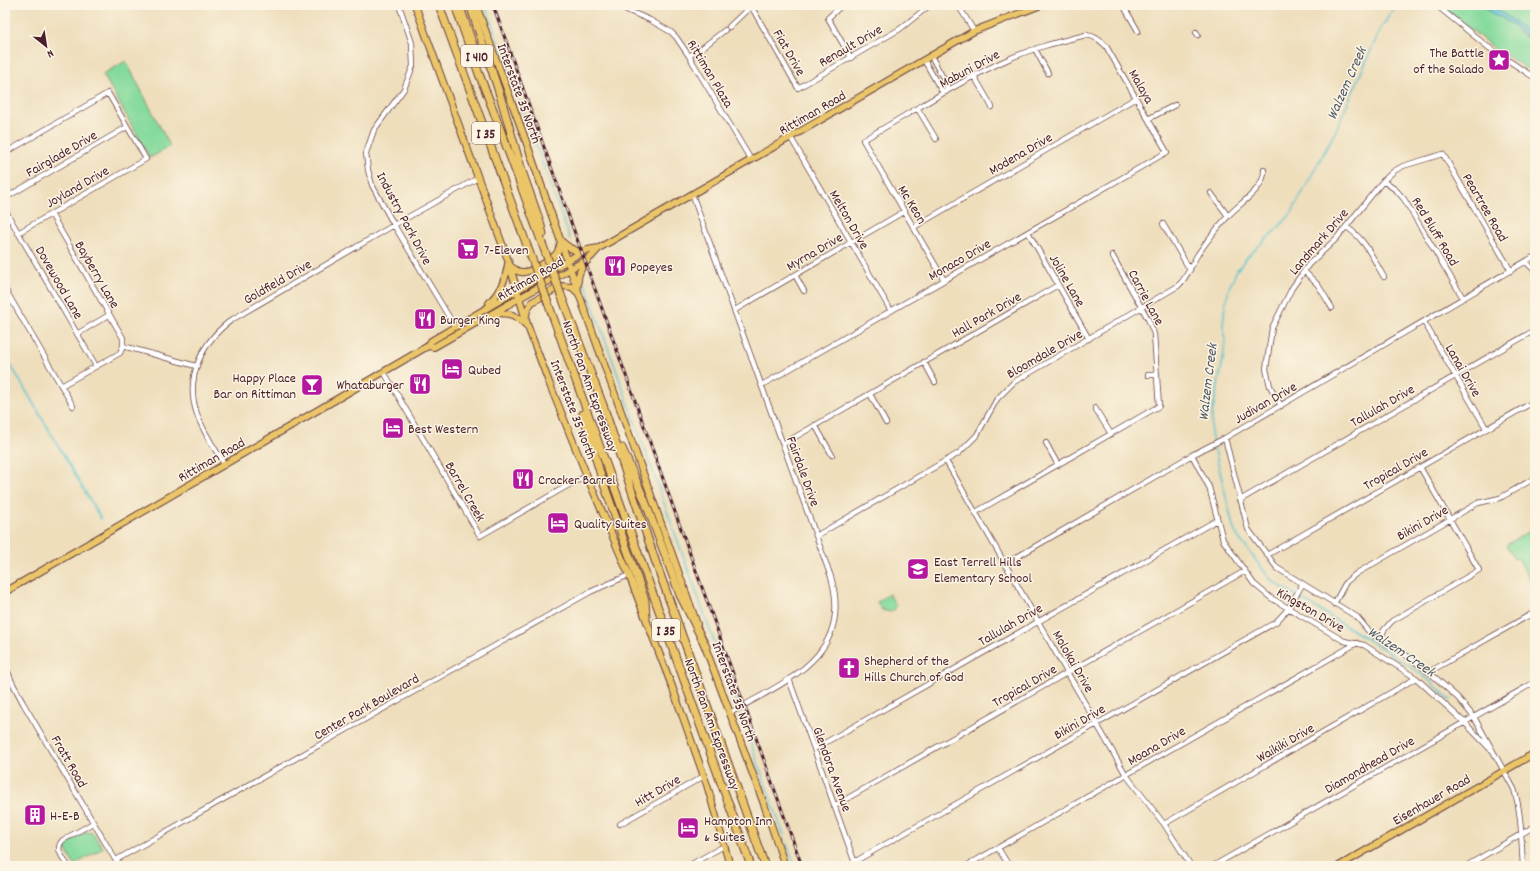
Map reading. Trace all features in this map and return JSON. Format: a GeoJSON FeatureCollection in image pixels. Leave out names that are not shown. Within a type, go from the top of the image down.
{"type":"FeatureCollection","features":[{"type":"Feature","properties":{"kind":"highway","name":"North Pan Am Expressway"},"geometry":{"type":"LineString","coordinates":[[439,5],[751,866]]}},
{"type":"Feature","properties":{"kind":"highway","name":"North Pan Am Expressway"},"geometry":{"type":"LineString","coordinates":[[454,5],[603,405],[656,563],[765,866]]}},
{"type":"Feature","properties":{"kind":"highway","name":"I 410"},"geometry":{"type":"LineString","coordinates":[[460,5],[492,107]]}},
{"type":"Feature","properties":{"kind":"highway"},"geometry":{"type":"LineString","coordinates":[[470,5],[502,99],[522,171],[540,222],[546,254]]}},
{"type":"Feature","properties":{"kind":"highway"},"geometry":{"type":"LineString","coordinates":[[580,394],[584,421],[601,476],[645,600],[646,617]]}},
{"type":"Feature","properties":{"kind":"highway"},"geometry":{"type":"LineString","coordinates":[[603,405],[645,501],[684,606],[706,647]]}},
{"type":"Feature","properties":{"kind":"main road","name":"Interstate 35 North"},"geometry":{"type":"LineString","coordinates":[[415,5],[509,263],[526,316],[528,327],[586,476],[646,617],[673,689],[704,776],[730,866]]}},
{"type":"Feature","properties":{"kind":"main road","name":"Interstate 35 North"},"geometry":{"type":"LineString","coordinates":[[476,5],[706,647],[735,710],[785,866]]}},
{"type":"Feature","properties":{"kind":"main road","name":"Rittiman Road"},"geometry":{"type":"LineString","coordinates":[[428,346],[434,346],[520,298],[591,257],[599,248],[974,31],[1041,5]]}},
{"type":"Feature","properties":{"kind":"main road"},"geometry":{"type":"LineString","coordinates":[[509,263],[517,271],[529,271],[549,261],[556,254],[561,241],[570,248],[581,253]]}},
{"type":"Feature","properties":{"kind":"main road","name":"Rittiman Road"},"geometry":{"type":"LineString","coordinates":[[5,592],[428,346],[431,341],[517,289],[587,250],[599,248]]}},
{"type":"Feature","properties":{"kind":"main road"},"geometry":{"type":"LineString","coordinates":[[579,294],[577,277],[581,269],[591,257]]}},
{"type":"Feature","properties":{"kind":"main road"},"geometry":{"type":"LineString","coordinates":[[481,311],[499,292],[509,263]]}},
{"type":"Feature","properties":{"kind":"main road"},"geometry":{"type":"LineString","coordinates":[[526,316],[527,310],[532,302],[561,286],[572,287],[579,294]]}},
{"type":"Feature","properties":{"kind":"main road"},"geometry":{"type":"LineString","coordinates":[[489,315],[501,313],[515,315],[528,327]]}},
{"type":"Feature","properties":{"kind":"main road"},"geometry":{"type":"LineString","coordinates":[[5,586],[12,588]]}},
{"type":"Feature","properties":{"kind":"main road","name":"Eisenhauer Road"},"geometry":{"type":"LineString","coordinates":[[1338,866],[1535,752]]}},
{"type":"Feature","properties":{"kind":"street","name":"Industry Park Drive"},"geometry":{"type":"LineString","coordinates":[[399,5],[412,43],[413,66],[404,89],[374,130],[366,153],[368,170],[372,185],[394,225],[455,327]]}},
{"type":"Feature","properties":{"kind":"street","name":"Rittiman Plaza"},"geometry":{"type":"LineString","coordinates":[[615,5],[650,20],[671,32],[689,56],[751,160]]}},
{"type":"Feature","properties":{"kind":"street"},"geometry":{"type":"LineString","coordinates":[[689,56],[727,29],[752,5]]}},
{"type":"Feature","properties":{"kind":"street","name":"Fiat Drive"},"geometry":{"type":"LineString","coordinates":[[752,5],[798,88]]}},
{"type":"Feature","properties":{"kind":"street"},"geometry":{"type":"LineString","coordinates":[[842,5],[828,18],[850,58]]}},
{"type":"Feature","properties":{"kind":"street","name":"Renault Drive"},"geometry":{"type":"LineString","coordinates":[[798,88],[900,29],[930,5]]}},
{"type":"Feature","properties":{"kind":"street"},"geometry":{"type":"LineString","coordinates":[[958,5],[974,31]]}},
{"type":"Feature","properties":{"kind":"street"},"geometry":{"type":"LineString","coordinates":[[1123,5],[1138,31]]}},
{"type":"Feature","properties":{"kind":"street"},"geometry":{"type":"LineString","coordinates":[[1436,5],[1488,47],[1535,78]]}},
{"type":"Feature","properties":{"kind":"street","name":"Mabuni Drive"},"geometry":{"type":"LineString","coordinates":[[863,140],[974,76],[1002,62],[1044,45],[1086,35],[1093,36]]}},
{"type":"Feature","properties":{"kind":"street","name":"Malaya"},"geometry":{"type":"LineString","coordinates":[[1093,36],[1106,46],[1167,152]]}},
{"type":"Feature","properties":{"kind":"street"},"geometry":{"type":"LineString","coordinates":[[1035,49],[1048,73]]}},
{"type":"Feature","properties":{"kind":"street"},"geometry":{"type":"LineString","coordinates":[[924,60],[941,90],[946,92],[947,85],[931,56]]}},
{"type":"Feature","properties":{"kind":"street"},"geometry":{"type":"LineString","coordinates":[[974,76],[992,107]]}},
{"type":"Feature","properties":{"kind":"street"},"geometry":{"type":"LineString","coordinates":[[5,152],[108,93],[127,127]]}},
{"type":"Feature","properties":{"kind":"street","name":"Modena Drive"},"geometry":{"type":"LineString","coordinates":[[914,227],[1136,98]]}},
{"type":"Feature","properties":{"kind":"street"},"geometry":{"type":"LineString","coordinates":[[1148,119],[1175,105]]}},
{"type":"Feature","properties":{"kind":"street"},"geometry":{"type":"LineString","coordinates":[[918,109],[936,139]]}},
{"type":"Feature","properties":{"kind":"street","name":"Joyland Drive"},"geometry":{"type":"LineString","coordinates":[[18,233],[146,159],[127,127]]}},
{"type":"Feature","properties":{"kind":"street","name":"Fairglade Drive"},"geometry":{"type":"LineString","coordinates":[[5,198],[127,127]]}},
{"type":"Feature","properties":{"kind":"street","name":"Melton Drive"},"geometry":{"type":"LineString","coordinates":[[791,138],[891,311]]}},
{"type":"Feature","properties":{"kind":"street","name":"Mc Keon"},"geometry":{"type":"LineString","coordinates":[[863,140],[944,280]]}},
{"type":"Feature","properties":{"kind":"street","name":"Monaco Drive"},"geometry":{"type":"LineString","coordinates":[[762,385],[1167,152]]}},
{"type":"Feature","properties":{"kind":"street","name":"Landmark Drive"},"geometry":{"type":"LineString","coordinates":[[1281,406],[1270,386],[1266,374],[1271,332],[1288,295],[1312,261],[1331,245],[1383,181],[1394,171],[1403,166],[1443,154]]}},
{"type":"Feature","properties":{"kind":"street","name":"Peartree Road"},"geometry":{"type":"LineString","coordinates":[[1443,154],[1511,271]]}},
{"type":"Feature","properties":{"kind":"street","name":"Bloomdale Drive"},"geometry":{"type":"LineString","coordinates":[[816,536],[959,453],[972,441],[982,428],[997,399],[1008,387],[1178,286],[1190,270],[1199,253],[1228,216],[1259,186],[1264,170]]}},
{"type":"Feature","properties":{"kind":"street","name":"Goldfield Drive"},"geometry":{"type":"LineString","coordinates":[[225,465],[204,430],[195,409],[193,387],[196,366],[206,345],[218,331],[229,322],[394,225],[478,178]]}},
{"type":"Feature","properties":{"kind":"street","name":"Red Bluff Road"},"geometry":{"type":"LineString","coordinates":[[1383,181],[1396,190],[1404,199],[1463,298]]}},
{"type":"Feature","properties":{"kind":"street"},"geometry":{"type":"LineString","coordinates":[[1211,193],[1228,216]]}},
{"type":"Feature","properties":{"kind":"street","name":"Fairdale Drive"},"geometry":{"type":"LineString","coordinates":[[692,194],[834,586],[836,603],[834,620],[829,637],[820,652],[809,665],[789,679],[735,710]]}},
{"type":"Feature","properties":{"kind":"street","name":"Dovewood Lane"},"geometry":{"type":"LineString","coordinates":[[5,210],[96,366]]}},
{"type":"Feature","properties":{"kind":"street","name":"Myrna Drive"},"geometry":{"type":"LineString","coordinates":[[735,310],[905,211]]}},
{"type":"Feature","properties":{"kind":"street","name":"Bayberry Lane"},"geometry":{"type":"LineString","coordinates":[[51,214],[122,338],[123,346]]}},
{"type":"Feature","properties":{"kind":"street"},"geometry":{"type":"LineString","coordinates":[[1163,224],[1190,270]]}},
{"type":"Feature","properties":{"kind":"street"},"geometry":{"type":"LineString","coordinates":[[1346,227],[1353,231],[1363,241],[1384,277]]}},
{"type":"Feature","properties":{"kind":"street","name":"Joline Lane"},"geometry":{"type":"LineString","coordinates":[[1028,232],[1089,339]]}},
{"type":"Feature","properties":{"kind":"street","name":"Carrie Lane"},"geometry":{"type":"LineString","coordinates":[[1110,434],[1158,406],[1154,334],[1142,308],[1112,255]]}},
{"type":"Feature","properties":{"kind":"street","name":"Judivan Drive"},"geometry":{"type":"LineString","coordinates":[[1005,564],[1192,455],[1281,406],[1535,256]]}},
{"type":"Feature","properties":{"kind":"street"},"geometry":{"type":"LineString","coordinates":[[1526,262],[1535,271]]}},
{"type":"Feature","properties":{"kind":"street"},"geometry":{"type":"LineString","coordinates":[[1304,271],[1318,285],[1332,308]]}},
{"type":"Feature","properties":{"kind":"street"},"geometry":{"type":"LineString","coordinates":[[795,275],[804,291]]}},
{"type":"Feature","properties":{"kind":"street","name":"Hall Park Drive"},"geometry":{"type":"LineString","coordinates":[[783,444],[1058,285]]}},
{"type":"Feature","properties":{"kind":"street"},"geometry":{"type":"LineString","coordinates":[[5,289],[73,406]]}},
{"type":"Feature","properties":{"kind":"street"},"geometry":{"type":"LineString","coordinates":[[77,334],[109,315]]}},
{"type":"Feature","properties":{"kind":"street","name":"Lanai Drive"},"geometry":{"type":"LineString","coordinates":[[1424,322],[1486,428]]}},
{"type":"Feature","properties":{"kind":"street","name":"Tallulah Drive"},"geometry":{"type":"LineString","coordinates":[[1240,500],[1535,330]]}},
{"type":"Feature","properties":{"kind":"street"},"geometry":{"type":"LineString","coordinates":[[61,386],[120,353],[123,346],[196,366]]}},
{"type":"Feature","properties":{"kind":"street"},"geometry":{"type":"LineString","coordinates":[[924,362],[936,382]]}},
{"type":"Feature","properties":{"kind":"street","name":"Barrel Creek"},"geometry":{"type":"LineString","coordinates":[[384,372],[480,536],[586,476]]}},
{"type":"Feature","properties":{"kind":"street"},"geometry":{"type":"LineString","coordinates":[[1148,375],[1157,374]]}},
{"type":"Feature","properties":{"kind":"street"},"geometry":{"type":"LineString","coordinates":[[870,394],[886,423]]}},
{"type":"Feature","properties":{"kind":"street","name":"Tropical Drive"},"geometry":{"type":"LineString","coordinates":[[1267,555],[1535,400]]}},
{"type":"Feature","properties":{"kind":"street"},"geometry":{"type":"LineString","coordinates":[[976,512],[1110,434],[1095,408]]}},
{"type":"Feature","properties":{"kind":"street"},"geometry":{"type":"LineString","coordinates":[[815,425],[832,455]]}},
{"type":"Feature","properties":{"kind":"street","name":"Kingston Drive"},"geometry":{"type":"LineString","coordinates":[[1225,438],[1248,529],[1277,568],[1302,585],[1357,617],[1371,634],[1407,656],[1429,672],[1458,698],[1474,717],[1487,740],[1491,751]]}},
{"type":"Feature","properties":{"kind":"street"},"geometry":{"type":"LineString","coordinates":[[1046,444],[1058,464]]}},
{"type":"Feature","properties":{"kind":"street","name":"Kingston Drive"},"geometry":{"type":"LineString","coordinates":[[1192,455],[1207,481],[1217,520],[1225,543],[1259,590],[1344,641],[1357,643],[1373,650],[1416,678],[1464,722],[1491,751],[1504,771],[1516,798],[1520,813],[1523,866]]}},
{"type":"Feature","properties":{"kind":"street","name":"Molokai Drive"},"geometry":{"type":"LineString","coordinates":[[946,461],[1126,775],[1164,824],[1191,866]]}},
{"type":"Feature","properties":{"kind":"street"},"geometry":{"type":"LineString","coordinates":[[1380,640],[1384,630],[1392,621],[1479,570],[1420,467]]}},
{"type":"Feature","properties":{"kind":"street","name":"Bikini Drive"},"geometry":{"type":"LineString","coordinates":[[1334,604],[1351,577],[1478,502],[1500,498],[1535,478]]}},
{"type":"Feature","properties":{"kind":"street","name":"Tallulah Drive"},"geometry":{"type":"LineString","coordinates":[[814,749],[1217,520]]}},
{"type":"Feature","properties":{"kind":"street","name":"Tropical Drive"},"geometry":{"type":"LineString","coordinates":[[834,806],[1245,571]]}},
{"type":"Feature","properties":{"kind":"street","name":"Center Park Boulevard"},"geometry":{"type":"LineString","coordinates":[[116,860],[590,592],[629,575]]}},
{"type":"Feature","properties":{"kind":"street","name":"Bikini Drive"},"geometry":{"type":"LineString","coordinates":[[855,864],[1276,622],[1293,601],[1302,585]]}},
{"type":"Feature","properties":{"kind":"street"},"geometry":{"type":"LineString","coordinates":[[1429,672],[1535,612]]}},
{"type":"Feature","properties":{"kind":"street","name":"Moana Drive"},"geometry":{"type":"LineString","coordinates":[[966,866],[1357,643]]}},
{"type":"Feature","properties":{"kind":"street","name":"Fratt Road"},"geometry":{"type":"LineString","coordinates":[[5,665],[16,691],[119,866]]}},
{"type":"Feature","properties":{"kind":"street","name":"Waikiki Drive"},"geometry":{"type":"LineString","coordinates":[[1164,824],[1416,678]]}},
{"type":"Feature","properties":{"kind":"street","name":"Glendora Avenue"},"geometry":{"type":"LineString","coordinates":[[789,679],[855,864]]}},
{"type":"Feature","properties":{"kind":"street","name":"Diamondhead Drive"},"geometry":{"type":"LineString","coordinates":[[1213,866],[1535,682]]}},
{"type":"Feature","properties":{"kind":"street","name":"Hitt Drive"},"geometry":{"type":"LineString","coordinates":[[620,824],[704,776]]}},
{"type":"Feature","properties":{"kind":"street"},"geometry":{"type":"LineString","coordinates":[[68,866],[60,852],[59,844],[63,840],[93,823]]}},
{"type":"Feature","properties":{"kind":"street"},"geometry":{"type":"LineString","coordinates":[[1466,866],[1535,826]]}},
{"type":"Feature","properties":{"kind":"street"},"geometry":{"type":"LineString","coordinates":[[688,866],[724,846]]}},
{"type":"Feature","properties":{"kind":"street"},"geometry":{"type":"LineString","coordinates":[[998,848],[1009,866]]}},
{"type":"Feature","properties":{"kind":"green space"},"geometry":{"type":"Polygon","coordinates":[[[1440,5],[1484,5],[1493,15],[1501,17],[1515,27],[1519,33],[1535,43],[1535,74],[1494,48],[1440,5]]]}},
{"type":"Feature","properties":{"kind":"green space"},"geometry":{"type":"Polygon","coordinates":[[[1493,5],[1535,6],[1535,38],[1493,5]]]}},
{"type":"Feature","properties":{"kind":"green space"},"geometry":{"type":"Polygon","coordinates":[[[126,61],[170,146],[150,158],[103,74],[126,61]]]}},
{"type":"Feature","properties":{"kind":"green space"},"geometry":{"type":"Polygon","coordinates":[[[1535,528],[1535,590],[1518,558],[1514,559],[1506,545],[1535,528]]]}},
{"type":"Feature","properties":{"kind":"green space"},"geometry":{"type":"Polygon","coordinates":[[[889,594],[896,605],[895,609],[890,612],[882,610],[877,602],[889,594]]]}},
{"type":"Feature","properties":{"kind":"green space"},"geometry":{"type":"Polygon","coordinates":[[[86,832],[93,833],[103,848],[74,865],[64,846],[86,832]]]}},
{"type":"Feature","properties":{"kind":"water"},"geometry":{"type":"Polygon","coordinates":[[[1484,5],[1493,5],[1535,38],[1535,43],[1501,17],[1493,15],[1484,5]]]}},
{"type":"Feature","properties":{"kind":"waterway"},"geometry":{"type":"LineString","coordinates":[[485,5],[570,239]]}},
{"type":"Feature","properties":{"kind":"waterway","name":"Walzem Creek"},"geometry":{"type":"LineString","coordinates":[[1396,5],[1380,30],[1335,132],[1291,214],[1249,255],[1237,270],[1229,288],[1223,323],[1225,342],[1223,360],[1212,414],[1211,434],[1234,530],[1272,581],[1393,655],[1424,676],[1451,700]]}},
{"type":"Feature","properties":{"kind":"waterway"},"geometry":{"type":"LineString","coordinates":[[584,281],[795,866]]}},
{"type":"Feature","properties":{"kind":"waterway"},"geometry":{"type":"LineString","coordinates":[[5,355],[101,519]]}},
{"type":"Feature","properties":{"kind":"railway"},"geometry":{"type":"LineString","coordinates":[[493,5],[802,866]]}},
{"type":"Feature","properties":{"kind":"place","name":"The Battle of the Salado"},"geometry":{"type":"Point","coordinates":[1499,60]}},
{"type":"Feature","properties":{"kind":"place","name":"7-Eleven"},"geometry":{"type":"Point","coordinates":[468,249]}},
{"type":"Feature","properties":{"kind":"place","name":"Popeyes"},"geometry":{"type":"Point","coordinates":[615,266]}},
{"type":"Feature","properties":{"kind":"place","name":"Burger King"},"geometry":{"type":"Point","coordinates":[425,319]}},
{"type":"Feature","properties":{"kind":"place","name":"Qubed"},"geometry":{"type":"Point","coordinates":[452,369]}},
{"type":"Feature","properties":{"kind":"place","name":"Whataburger"},"geometry":{"type":"Point","coordinates":[420,384]}},
{"type":"Feature","properties":{"kind":"place","name":"Happy Place Bar on Rittiman"},"geometry":{"type":"Point","coordinates":[312,385]}},
{"type":"Feature","properties":{"kind":"place","name":"Best Western"},"geometry":{"type":"Point","coordinates":[393,428]}},
{"type":"Feature","properties":{"kind":"place","name":"Cracker Barrel"},"geometry":{"type":"Point","coordinates":[523,479]}},
{"type":"Feature","properties":{"kind":"place","name":"Quality Suites"},"geometry":{"type":"Point","coordinates":[558,523]}},
{"type":"Feature","properties":{"kind":"place","name":"East Terrell Hills Elementary School"},"geometry":{"type":"Point","coordinates":[918,569]}},
{"type":"Feature","properties":{"kind":"place","name":"Shepherd of the Hills Church of God"},"geometry":{"type":"Point","coordinates":[849,668]}},
{"type":"Feature","properties":{"kind":"place","name":"H-E-B"},"geometry":{"type":"Point","coordinates":[35,815]}},
{"type":"Feature","properties":{"kind":"place","name":"Hampton Inn & Suites"},"geometry":{"type":"Point","coordinates":[688,828]}}]}
